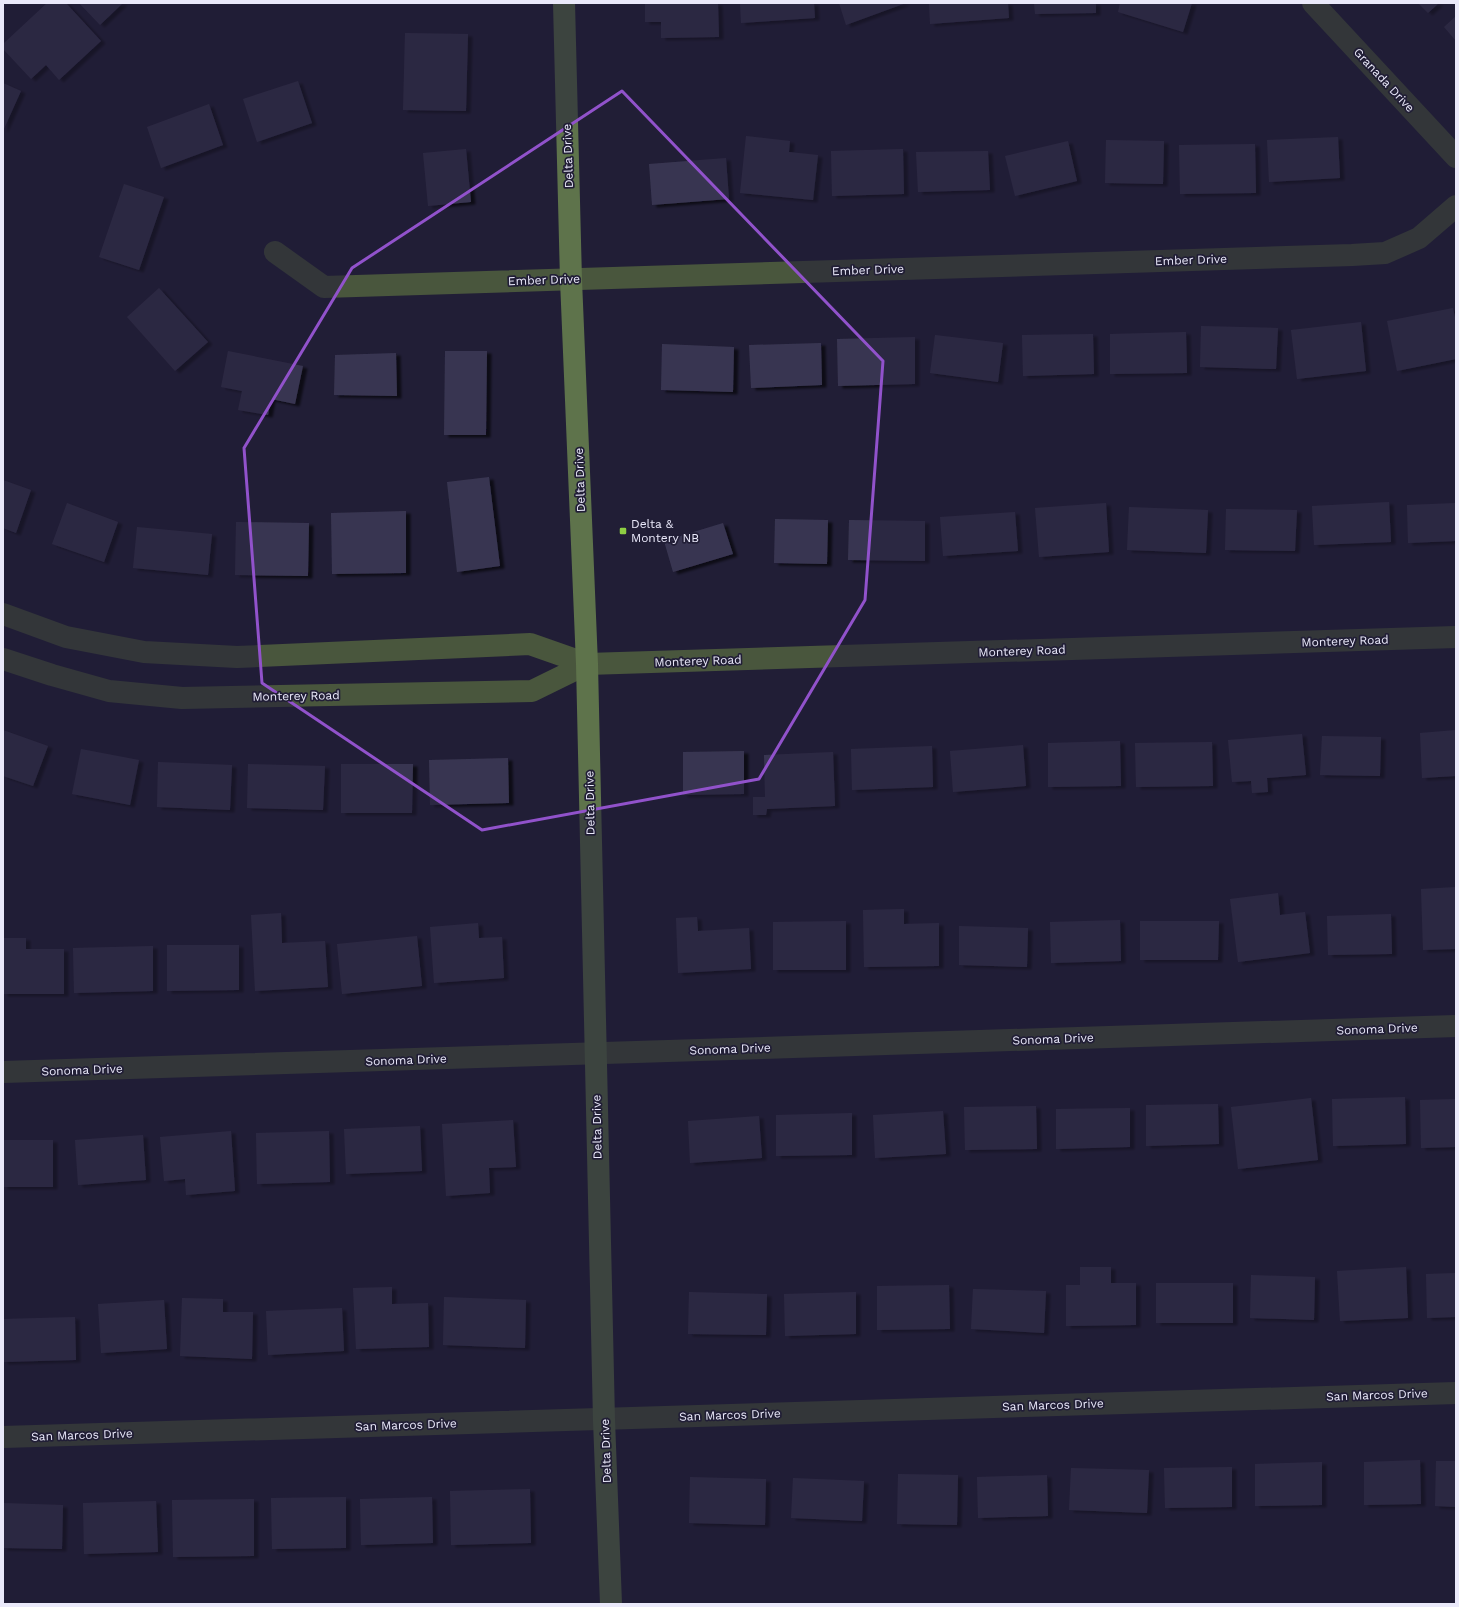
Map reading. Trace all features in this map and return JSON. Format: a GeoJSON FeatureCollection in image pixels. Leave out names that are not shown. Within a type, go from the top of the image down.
{"type":"FeatureCollection","features":[{"type":"Feature","properties":{"kind":"main road","name":"Delta Drive"},"geometry":{"type":"LineString","coordinates":[[564,3],[571,280],[587,664],[604,1420],[612,1604]]}},
{"type":"Feature","properties":{"kind":"street","name":"Granada Drive"},"geometry":{"type":"LineString","coordinates":[[1313,3],[1456,157]]}},
{"type":"Feature","properties":{"kind":"street","name":"Ember Drive"},"geometry":{"type":"LineString","coordinates":[[275,252],[324,287],[1385,253],[1419,238],[1456,206]]}},
{"type":"Feature","properties":{"kind":"street","name":"Monterey Road"},"geometry":{"type":"LineString","coordinates":[[3,614],[66,637],[144,652],[237,657],[530,644],[587,664],[1456,637]]}},
{"type":"Feature","properties":{"kind":"street","name":"Monterey Road"},"geometry":{"type":"LineString","coordinates":[[3,659],[109,691],[182,698],[532,691],[587,664]]}},
{"type":"Feature","properties":{"kind":"street","name":"Sonoma Drive"},"geometry":{"type":"LineString","coordinates":[[3,1072],[1456,1026]]}},
{"type":"Feature","properties":{"kind":"street","name":"San Marcos Drive"},"geometry":{"type":"LineString","coordinates":[[3,1437],[1456,1393]]}},
{"type":"Feature","properties":{"kind":"highlighted area"},"geometry":{"type":"Polygon","coordinates":[[[622,91],[883,361],[865,600],[759,779],[482,830],[262,683],[244,448],[352,268],[622,91]]]}},
{"type":"Feature","properties":{"kind":"building"},"geometry":{"type":"Polygon","coordinates":[[[47,3],[66,3],[101,41],[59,80],[46,65],[31,79],[3,49],[3,44],[47,3]]]}},
{"type":"Feature","properties":{"kind":"building"},"geometry":{"type":"Polygon","coordinates":[[[79,3],[123,3],[100,25],[79,3]]]}},
{"type":"Feature","properties":{"kind":"building"},"geometry":{"type":"Polygon","coordinates":[[[645,3],[718,3],[719,37],[661,38],[661,22],[645,22],[645,3]]]}},
{"type":"Feature","properties":{"kind":"building"},"geometry":{"type":"Polygon","coordinates":[[[740,3],[814,3],[815,18],[741,23],[740,3]]]}},
{"type":"Feature","properties":{"kind":"building"},"geometry":{"type":"Polygon","coordinates":[[[839,3],[906,3],[846,25],[839,3]]]}},
{"type":"Feature","properties":{"kind":"building"},"geometry":{"type":"Polygon","coordinates":[[[929,3],[1008,3],[1009,18],[930,24],[929,3]]]}},
{"type":"Feature","properties":{"kind":"building"},"geometry":{"type":"Polygon","coordinates":[[[1034,3],[1096,3],[1096,13],[1035,14],[1034,3]]]}},
{"type":"Feature","properties":{"kind":"building"},"geometry":{"type":"Polygon","coordinates":[[[1120,3],[1192,3],[1183,32],[1118,12],[1120,3]]]}},
{"type":"Feature","properties":{"kind":"building"},"geometry":{"type":"Polygon","coordinates":[[[1418,3],[1439,3],[1428,13],[1418,3]]]}},
{"type":"Feature","properties":{"kind":"building"},"geometry":{"type":"Polygon","coordinates":[[[1456,16],[1456,41],[1444,27],[1456,16]]]}},
{"type":"Feature","properties":{"kind":"building"},"geometry":{"type":"Polygon","coordinates":[[[405,33],[468,34],[466,111],[403,110],[405,33]]]}},
{"type":"Feature","properties":{"kind":"building"},"geometry":{"type":"Polygon","coordinates":[[[298,81],[312,123],[257,142],[243,99],[298,81]]]}},
{"type":"Feature","properties":{"kind":"building"},"geometry":{"type":"Polygon","coordinates":[[[3,83],[21,91],[3,131],[3,83]]]}},
{"type":"Feature","properties":{"kind":"building"},"geometry":{"type":"Polygon","coordinates":[[[209,104],[223,145],[161,168],[147,127],[209,104]]]}},
{"type":"Feature","properties":{"kind":"building"},"geometry":{"type":"Polygon","coordinates":[[[746,136],[790,141],[789,152],[818,155],[813,200],[740,193],[746,136]]]}},
{"type":"Feature","properties":{"kind":"building"},"geometry":{"type":"Polygon","coordinates":[[[1338,137],[1340,178],[1269,182],[1267,140],[1338,137]]]}},
{"type":"Feature","properties":{"kind":"building"},"geometry":{"type":"Polygon","coordinates":[[[1106,140],[1164,141],[1163,184],[1105,183],[1106,140]]]}},
{"type":"Feature","properties":{"kind":"building"},"geometry":{"type":"Polygon","coordinates":[[[1068,141],[1077,181],[1015,196],[1005,156],[1068,141]]]}},
{"type":"Feature","properties":{"kind":"building"},"geometry":{"type":"Polygon","coordinates":[[[1255,144],[1256,193],[1180,194],[1179,145],[1255,144]]]}},
{"type":"Feature","properties":{"kind":"building"},"geometry":{"type":"Polygon","coordinates":[[[466,149],[471,202],[428,206],[423,153],[466,149]]]}},
{"type":"Feature","properties":{"kind":"building"},"geometry":{"type":"Polygon","coordinates":[[[903,149],[904,194],[832,196],[831,151],[903,149]]]}},
{"type":"Feature","properties":{"kind":"building"},"geometry":{"type":"Polygon","coordinates":[[[988,151],[990,190],[918,192],[916,152],[988,151]]]}},
{"type":"Feature","properties":{"kind":"building"},"geometry":{"type":"Polygon","coordinates":[[[726,158],[729,199],[652,205],[649,164],[726,158]]]}},
{"type":"Feature","properties":{"kind":"building"},"geometry":{"type":"Polygon","coordinates":[[[124,184],[164,197],[139,270],[99,257],[124,184]]]}},
{"type":"Feature","properties":{"kind":"building"},"geometry":{"type":"Polygon","coordinates":[[[159,288],[208,342],[175,371],[127,317],[159,288]]]}},
{"type":"Feature","properties":{"kind":"building"},"geometry":{"type":"Polygon","coordinates":[[[1453,308],[1456,322],[1456,359],[1397,371],[1387,321],[1453,308]]]}},
{"type":"Feature","properties":{"kind":"building"},"geometry":{"type":"Polygon","coordinates":[[[1361,322],[1366,371],[1297,379],[1291,330],[1361,322]]]}},
{"type":"Feature","properties":{"kind":"building"},"geometry":{"type":"Polygon","coordinates":[[[1201,326],[1278,328],[1276,369],[1200,367],[1201,326]]]}},
{"type":"Feature","properties":{"kind":"building"},"geometry":{"type":"Polygon","coordinates":[[[1186,332],[1187,373],[1110,374],[1110,334],[1186,332]]]}},
{"type":"Feature","properties":{"kind":"building"},"geometry":{"type":"Polygon","coordinates":[[[1093,334],[1094,374],[1023,376],[1022,335],[1093,334]]]}},
{"type":"Feature","properties":{"kind":"building"},"geometry":{"type":"Polygon","coordinates":[[[935,335],[1003,343],[998,382],[930,373],[935,335]]]}},
{"type":"Feature","properties":{"kind":"building"},"geometry":{"type":"Polygon","coordinates":[[[915,337],[915,384],[838,386],[837,339],[915,337]]]}},
{"type":"Feature","properties":{"kind":"building"},"geometry":{"type":"Polygon","coordinates":[[[821,343],[822,385],[751,388],[749,345],[821,343]]]}},
{"type":"Feature","properties":{"kind":"building"},"geometry":{"type":"Polygon","coordinates":[[[662,344],[734,347],[733,392],[661,390],[662,344]]]}},
{"type":"Feature","properties":{"kind":"building"},"geometry":{"type":"Polygon","coordinates":[[[228,351],[303,366],[295,404],[271,399],[268,415],[238,410],[242,391],[221,387],[228,351]]]}},
{"type":"Feature","properties":{"kind":"building"},"geometry":{"type":"Polygon","coordinates":[[[445,351],[487,351],[486,435],[444,435],[445,351]]]}},
{"type":"Feature","properties":{"kind":"building"},"geometry":{"type":"Polygon","coordinates":[[[396,353],[397,396],[334,395],[335,355],[396,353]]]}},
{"type":"Feature","properties":{"kind":"building"},"geometry":{"type":"Polygon","coordinates":[[[489,477],[500,566],[457,572],[447,482],[489,477]]]}},
{"type":"Feature","properties":{"kind":"building"},"geometry":{"type":"Polygon","coordinates":[[[3,480],[31,490],[16,533],[3,528],[3,480]]]}},
{"type":"Feature","properties":{"kind":"building"},"geometry":{"type":"Polygon","coordinates":[[[1389,502],[1391,542],[1314,545],[1312,506],[1389,502]]]}},
{"type":"Feature","properties":{"kind":"building"},"geometry":{"type":"Polygon","coordinates":[[[67,503],[118,522],[104,562],[52,544],[67,503]]]}},
{"type":"Feature","properties":{"kind":"building"},"geometry":{"type":"Polygon","coordinates":[[[1106,503],[1109,552],[1039,557],[1035,508],[1106,503]]]}},
{"type":"Feature","properties":{"kind":"building"},"geometry":{"type":"Polygon","coordinates":[[[1456,503],[1456,541],[1408,543],[1407,505],[1456,503]]]}},
{"type":"Feature","properties":{"kind":"building"},"geometry":{"type":"Polygon","coordinates":[[[1129,507],[1208,510],[1206,553],[1127,550],[1129,507]]]}},
{"type":"Feature","properties":{"kind":"building"},"geometry":{"type":"Polygon","coordinates":[[[1226,509],[1297,510],[1295,551],[1225,550],[1226,509]]]}},
{"type":"Feature","properties":{"kind":"building"},"geometry":{"type":"Polygon","coordinates":[[[406,511],[406,573],[332,574],[331,513],[406,511]]]}},
{"type":"Feature","properties":{"kind":"building"},"geometry":{"type":"Polygon","coordinates":[[[1015,512],[1018,551],[943,556],[940,517],[1015,512]]]}},
{"type":"Feature","properties":{"kind":"building"},"geometry":{"type":"Polygon","coordinates":[[[775,519],[828,520],[827,564],[774,563],[775,519]]]}},
{"type":"Feature","properties":{"kind":"building"},"geometry":{"type":"Polygon","coordinates":[[[849,520],[925,521],[925,561],[848,560],[849,520]]]}},
{"type":"Feature","properties":{"kind":"building"},"geometry":{"type":"Polygon","coordinates":[[[236,522],[309,523],[308,576],[235,575],[236,522]]]}},
{"type":"Feature","properties":{"kind":"building"},"geometry":{"type":"Polygon","coordinates":[[[723,523],[733,554],[673,572],[664,541],[723,523]]]}},
{"type":"Feature","properties":{"kind":"building"},"geometry":{"type":"Polygon","coordinates":[[[137,527],[212,534],[208,575],[133,568],[137,527]]]}},
{"type":"Feature","properties":{"kind":"building"},"geometry":{"type":"Polygon","coordinates":[[[3,730],[48,746],[33,786],[3,776],[3,730]]]}},
{"type":"Feature","properties":{"kind":"building"},"geometry":{"type":"Polygon","coordinates":[[[1456,730],[1456,776],[1422,778],[1420,733],[1456,730]]]}},
{"type":"Feature","properties":{"kind":"building"},"geometry":{"type":"Polygon","coordinates":[[[1302,734],[1306,775],[1267,778],[1268,792],[1252,793],[1251,781],[1232,782],[1228,740],[1302,734]]]}},
{"type":"Feature","properties":{"kind":"building"},"geometry":{"type":"Polygon","coordinates":[[[1322,736],[1381,737],[1380,776],[1320,775],[1322,736]]]}},
{"type":"Feature","properties":{"kind":"building"},"geometry":{"type":"Polygon","coordinates":[[[1120,741],[1121,786],[1048,787],[1048,743],[1120,741]]]}},
{"type":"Feature","properties":{"kind":"building"},"geometry":{"type":"Polygon","coordinates":[[[1212,742],[1213,786],[1136,787],[1135,743],[1212,742]]]}},
{"type":"Feature","properties":{"kind":"building"},"geometry":{"type":"Polygon","coordinates":[[[1023,745],[1026,786],[953,792],[950,751],[1023,745]]]}},
{"type":"Feature","properties":{"kind":"building"},"geometry":{"type":"Polygon","coordinates":[[[932,746],[933,787],[852,790],[851,749],[932,746]]]}},
{"type":"Feature","properties":{"kind":"building"},"geometry":{"type":"Polygon","coordinates":[[[81,749],[139,760],[130,805],[72,794],[81,749]]]}},
{"type":"Feature","properties":{"kind":"building"},"geometry":{"type":"Polygon","coordinates":[[[744,751],[744,794],[683,795],[683,752],[744,751]]]}},
{"type":"Feature","properties":{"kind":"building"},"geometry":{"type":"Polygon","coordinates":[[[833,752],[835,806],[767,809],[766,815],[753,815],[753,797],[765,797],[764,755],[833,752]]]}},
{"type":"Feature","properties":{"kind":"building"},"geometry":{"type":"Polygon","coordinates":[[[508,758],[509,803],[430,805],[429,760],[508,758]]]}},
{"type":"Feature","properties":{"kind":"building"},"geometry":{"type":"Polygon","coordinates":[[[158,762],[232,765],[230,810],[157,807],[158,762]]]}},
{"type":"Feature","properties":{"kind":"building"},"geometry":{"type":"Polygon","coordinates":[[[248,764],[325,766],[323,810],[247,808],[248,764]]]}},
{"type":"Feature","properties":{"kind":"building"},"geometry":{"type":"Polygon","coordinates":[[[341,764],[413,764],[412,813],[341,813],[341,764]]]}},
{"type":"Feature","properties":{"kind":"building"},"geometry":{"type":"Polygon","coordinates":[[[1456,887],[1456,949],[1423,950],[1421,889],[1456,887]]]}},
{"type":"Feature","properties":{"kind":"building"},"geometry":{"type":"Polygon","coordinates":[[[1278,893],[1280,915],[1305,912],[1310,953],[1238,962],[1230,899],[1278,893]]]}},
{"type":"Feature","properties":{"kind":"building"},"geometry":{"type":"Polygon","coordinates":[[[904,909],[904,924],[939,923],[939,966],[864,967],[863,910],[904,909]]]}},
{"type":"Feature","properties":{"kind":"building"},"geometry":{"type":"Polygon","coordinates":[[[281,913],[282,943],[325,941],[328,987],[255,991],[251,915],[281,913]]]}},
{"type":"Feature","properties":{"kind":"building"},"geometry":{"type":"Polygon","coordinates":[[[1391,914],[1392,954],[1328,955],[1327,916],[1391,914]]]}},
{"type":"Feature","properties":{"kind":"building"},"geometry":{"type":"Polygon","coordinates":[[[697,917],[698,931],[749,928],[751,969],[678,973],[676,918],[697,917]]]}},
{"type":"Feature","properties":{"kind":"building"},"geometry":{"type":"Polygon","coordinates":[[[1120,920],[1121,961],[1051,963],[1050,922],[1120,920]]]}},
{"type":"Feature","properties":{"kind":"building"},"geometry":{"type":"Polygon","coordinates":[[[846,921],[846,970],[773,970],[773,922],[846,921]]]}},
{"type":"Feature","properties":{"kind":"building"},"geometry":{"type":"Polygon","coordinates":[[[1140,921],[1219,921],[1218,960],[1140,960],[1140,921]]]}},
{"type":"Feature","properties":{"kind":"building"},"geometry":{"type":"Polygon","coordinates":[[[478,923],[479,938],[502,937],[504,978],[434,983],[430,927],[478,923]]]}},
{"type":"Feature","properties":{"kind":"building"},"geometry":{"type":"Polygon","coordinates":[[[959,926],[1028,928],[1027,967],[959,965],[959,926]]]}},
{"type":"Feature","properties":{"kind":"building"},"geometry":{"type":"Polygon","coordinates":[[[417,936],[422,986],[342,994],[337,944],[417,936]]]}},
{"type":"Feature","properties":{"kind":"building"},"geometry":{"type":"Polygon","coordinates":[[[3,938],[26,938],[26,949],[64,949],[64,994],[3,994],[3,938]]]}},
{"type":"Feature","properties":{"kind":"building"},"geometry":{"type":"Polygon","coordinates":[[[167,945],[239,945],[239,990],[167,991],[167,945]]]}},
{"type":"Feature","properties":{"kind":"building"},"geometry":{"type":"Polygon","coordinates":[[[153,946],[153,991],[74,993],[73,948],[153,946]]]}},
{"type":"Feature","properties":{"kind":"building"},"geometry":{"type":"Polygon","coordinates":[[[1405,1097],[1406,1144],[1333,1146],[1332,1099],[1405,1097]]]}},
{"type":"Feature","properties":{"kind":"building"},"geometry":{"type":"Polygon","coordinates":[[[1311,1098],[1318,1160],[1238,1169],[1231,1107],[1311,1098]]]}},
{"type":"Feature","properties":{"kind":"building"},"geometry":{"type":"Polygon","coordinates":[[[1456,1099],[1456,1147],[1421,1148],[1420,1100],[1456,1099]]]}},
{"type":"Feature","properties":{"kind":"building"},"geometry":{"type":"Polygon","coordinates":[[[1218,1104],[1219,1144],[1146,1146],[1146,1105],[1218,1104]]]}},
{"type":"Feature","properties":{"kind":"building"},"geometry":{"type":"Polygon","coordinates":[[[1036,1106],[1037,1149],[965,1150],[964,1107],[1036,1106]]]}},
{"type":"Feature","properties":{"kind":"building"},"geometry":{"type":"Polygon","coordinates":[[[1130,1108],[1130,1147],[1056,1149],[1056,1109],[1130,1108]]]}},
{"type":"Feature","properties":{"kind":"building"},"geometry":{"type":"Polygon","coordinates":[[[943,1111],[946,1154],[875,1158],[873,1115],[943,1111]]]}},
{"type":"Feature","properties":{"kind":"building"},"geometry":{"type":"Polygon","coordinates":[[[852,1113],[852,1155],[776,1156],[776,1115],[852,1113]]]}},
{"type":"Feature","properties":{"kind":"building"},"geometry":{"type":"Polygon","coordinates":[[[759,1116],[762,1158],[690,1163],[688,1121],[759,1116]]]}},
{"type":"Feature","properties":{"kind":"building"},"geometry":{"type":"Polygon","coordinates":[[[513,1120],[516,1167],[489,1168],[490,1193],[446,1196],[442,1124],[513,1120]]]}},
{"type":"Feature","properties":{"kind":"building"},"geometry":{"type":"Polygon","coordinates":[[[420,1126],[422,1171],[346,1174],[344,1129],[420,1126]]]}},
{"type":"Feature","properties":{"kind":"building"},"geometry":{"type":"Polygon","coordinates":[[[231,1131],[235,1191],[186,1195],[185,1179],[164,1181],[160,1137],[231,1131]]]}},
{"type":"Feature","properties":{"kind":"building"},"geometry":{"type":"Polygon","coordinates":[[[329,1131],[330,1182],[257,1184],[256,1133],[329,1131]]]}},
{"type":"Feature","properties":{"kind":"building"},"geometry":{"type":"Polygon","coordinates":[[[143,1135],[146,1180],[78,1185],[75,1140],[143,1135]]]}},
{"type":"Feature","properties":{"kind":"building"},"geometry":{"type":"Polygon","coordinates":[[[3,1140],[53,1140],[53,1187],[3,1187],[3,1140]]]}},
{"type":"Feature","properties":{"kind":"building"},"geometry":{"type":"Polygon","coordinates":[[[1080,1267],[1111,1267],[1111,1283],[1136,1283],[1136,1325],[1066,1326],[1066,1285],[1080,1285],[1080,1267]]]}},
{"type":"Feature","properties":{"kind":"building"},"geometry":{"type":"Polygon","coordinates":[[[1406,1267],[1408,1318],[1340,1321],[1337,1271],[1406,1267]]]}},
{"type":"Feature","properties":{"kind":"building"},"geometry":{"type":"Polygon","coordinates":[[[1456,1273],[1456,1317],[1427,1318],[1426,1274],[1456,1273]]]}},
{"type":"Feature","properties":{"kind":"building"},"geometry":{"type":"Polygon","coordinates":[[[1251,1275],[1315,1277],[1314,1320],[1250,1318],[1251,1275]]]}},
{"type":"Feature","properties":{"kind":"building"},"geometry":{"type":"Polygon","coordinates":[[[1156,1283],[1233,1283],[1233,1323],[1156,1323],[1156,1283]]]}},
{"type":"Feature","properties":{"kind":"building"},"geometry":{"type":"Polygon","coordinates":[[[949,1285],[950,1329],[877,1330],[877,1286],[949,1285]]]}},
{"type":"Feature","properties":{"kind":"building"},"geometry":{"type":"Polygon","coordinates":[[[392,1287],[392,1304],[428,1303],[429,1347],[356,1349],[353,1288],[392,1287]]]}},
{"type":"Feature","properties":{"kind":"building"},"geometry":{"type":"Polygon","coordinates":[[[973,1289],[1046,1291],[1044,1333],[971,1329],[973,1289]]]}},
{"type":"Feature","properties":{"kind":"building"},"geometry":{"type":"Polygon","coordinates":[[[689,1292],[767,1294],[766,1335],[688,1334],[689,1292]]]}},
{"type":"Feature","properties":{"kind":"building"},"geometry":{"type":"Polygon","coordinates":[[[856,1292],[856,1334],[785,1336],[784,1294],[856,1292]]]}},
{"type":"Feature","properties":{"kind":"building"},"geometry":{"type":"Polygon","coordinates":[[[444,1297],[526,1300],[525,1348],[443,1345],[444,1297]]]}},
{"type":"Feature","properties":{"kind":"building"},"geometry":{"type":"Polygon","coordinates":[[[182,1298],[223,1299],[223,1312],[253,1312],[252,1359],[180,1356],[182,1298]]]}},
{"type":"Feature","properties":{"kind":"building"},"geometry":{"type":"Polygon","coordinates":[[[164,1300],[167,1349],[101,1353],[98,1304],[164,1300]]]}},
{"type":"Feature","properties":{"kind":"building"},"geometry":{"type":"Polygon","coordinates":[[[342,1308],[344,1351],[268,1355],[266,1311],[342,1308]]]}},
{"type":"Feature","properties":{"kind":"building"},"geometry":{"type":"Polygon","coordinates":[[[75,1317],[76,1360],[3,1362],[3,1319],[75,1317]]]}},
{"type":"Feature","properties":{"kind":"building"},"geometry":{"type":"Polygon","coordinates":[[[1420,1460],[1421,1504],[1364,1505],[1364,1462],[1420,1460]]]}},
{"type":"Feature","properties":{"kind":"building"},"geometry":{"type":"Polygon","coordinates":[[[1436,1461],[1456,1461],[1456,1507],[1435,1506],[1436,1461]]]}},
{"type":"Feature","properties":{"kind":"building"},"geometry":{"type":"Polygon","coordinates":[[[1322,1462],[1322,1505],[1255,1506],[1255,1464],[1322,1462]]]}},
{"type":"Feature","properties":{"kind":"building"},"geometry":{"type":"Polygon","coordinates":[[[1232,1467],[1232,1507],[1165,1508],[1164,1468],[1232,1467]]]}},
{"type":"Feature","properties":{"kind":"building"},"geometry":{"type":"Polygon","coordinates":[[[1071,1468],[1149,1470],[1147,1513],[1069,1510],[1071,1468]]]}},
{"type":"Feature","properties":{"kind":"building"},"geometry":{"type":"Polygon","coordinates":[[[898,1474],[958,1475],[957,1525],[897,1524],[898,1474]]]}},
{"type":"Feature","properties":{"kind":"building"},"geometry":{"type":"Polygon","coordinates":[[[1047,1475],[1048,1516],[978,1518],[977,1477],[1047,1475]]]}},
{"type":"Feature","properties":{"kind":"building"},"geometry":{"type":"Polygon","coordinates":[[[690,1477],[766,1479],[765,1525],[689,1523],[690,1477]]]}},
{"type":"Feature","properties":{"kind":"building"},"geometry":{"type":"Polygon","coordinates":[[[793,1478],[864,1481],[862,1521],[791,1518],[793,1478]]]}},
{"type":"Feature","properties":{"kind":"building"},"geometry":{"type":"Polygon","coordinates":[[[530,1489],[531,1543],[451,1545],[450,1491],[530,1489]]]}},
{"type":"Feature","properties":{"kind":"building"},"geometry":{"type":"Polygon","coordinates":[[[346,1497],[346,1548],[272,1549],[271,1498],[346,1497]]]}},
{"type":"Feature","properties":{"kind":"building"},"geometry":{"type":"Polygon","coordinates":[[[432,1497],[433,1543],[361,1545],[360,1499],[432,1497]]]}},
{"type":"Feature","properties":{"kind":"building"},"geometry":{"type":"Polygon","coordinates":[[[254,1499],[254,1556],[173,1557],[172,1500],[254,1499]]]}},
{"type":"Feature","properties":{"kind":"building"},"geometry":{"type":"Polygon","coordinates":[[[156,1501],[158,1552],[84,1554],[83,1503],[156,1501]]]}},
{"type":"Feature","properties":{"kind":"building"},"geometry":{"type":"Polygon","coordinates":[[[3,1503],[63,1505],[62,1549],[3,1548],[3,1503]]]}},
{"type":"Feature","properties":{"kind":"place","name":"Delta & Montery NB"},"geometry":{"type":"Point","coordinates":[623,531]}}]}
